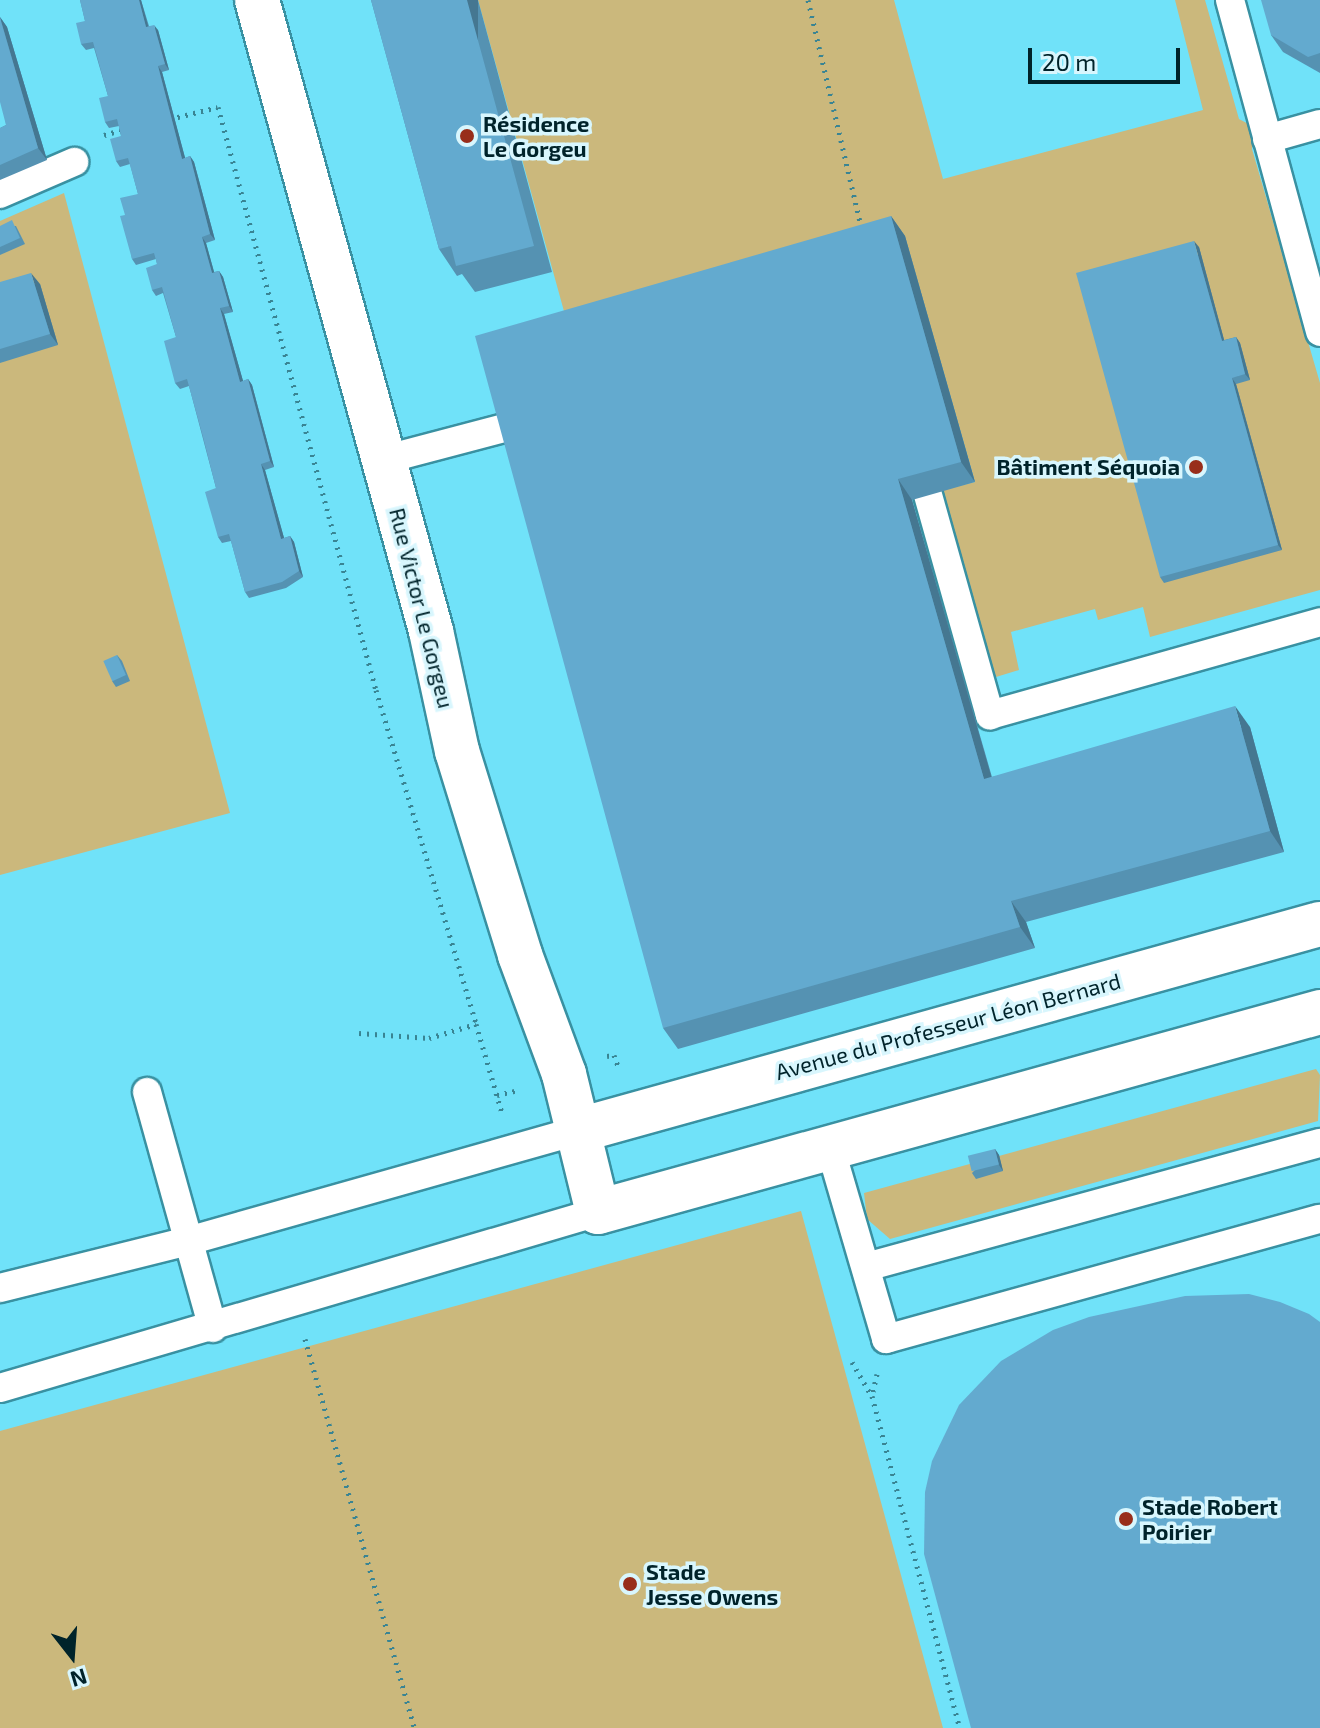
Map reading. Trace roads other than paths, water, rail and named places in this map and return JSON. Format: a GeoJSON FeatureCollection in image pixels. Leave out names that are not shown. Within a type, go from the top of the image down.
{"type":"FeatureCollection","features":[{"type":"Feature","properties":{"kind":"street","name":"Rue Victor Le Gorgeu"},"geometry":{"type":"LineString","coordinates":[[257,0],[431,631],[457,751],[520,955],[564,1074],[598,1212]]}},
{"type":"Feature","properties":{"kind":"street","name":"Avenue du Professeur Léon Bernard"},"geometry":{"type":"LineString","coordinates":[[576,1131],[1320,924]]}},
{"type":"Feature","properties":{"kind":"street"},"geometry":{"type":"LineString","coordinates":[[598,1212],[1320,1012]]}},
{"type":"Feature","properties":{"kind":"lane"},"geometry":{"type":"LineString","coordinates":[[1230,0],[1267,139],[1314,286],[1320,332]]}},
{"type":"Feature","properties":{"kind":"lane"},"geometry":{"type":"LineString","coordinates":[[1267,139],[1320,124]]}},
{"type":"Feature","properties":{"kind":"lane"},"geometry":{"type":"LineString","coordinates":[[0,194],[74,162]]}},
{"type":"Feature","properties":{"kind":"lane"},"geometry":{"type":"LineString","coordinates":[[383,460],[508,427]]}},
{"type":"Feature","properties":{"kind":"lane"},"geometry":{"type":"LineString","coordinates":[[928,495],[990,715],[1320,622]]}},
{"type":"Feature","properties":{"kind":"lane"},"geometry":{"type":"LineString","coordinates":[[147,1092],[213,1328]]}},
{"type":"Feature","properties":{"kind":"lane"},"geometry":{"type":"LineString","coordinates":[[0,1288],[188,1241],[576,1131]]}},
{"type":"Feature","properties":{"kind":"lane"},"geometry":{"type":"LineString","coordinates":[[866,1267],[1320,1143]]}},
{"type":"Feature","properties":{"kind":"lane"},"geometry":{"type":"LineString","coordinates":[[830,1147],[886,1339],[1320,1219]]}},
{"type":"Feature","properties":{"kind":"lane"},"geometry":{"type":"LineString","coordinates":[[0,1388],[213,1328],[598,1212]]}},
{"type":"Feature","properties":{"kind":"place","name":"Résidence Le Gorgeu"},"geometry":{"type":"Point","coordinates":[467,136]}},
{"type":"Feature","properties":{"kind":"place","name":"Bâtiment Séquoia"},"geometry":{"type":"Point","coordinates":[1196,467]}},
{"type":"Feature","properties":{"kind":"place","name":"Stade Robert Poirier"},"geometry":{"type":"Point","coordinates":[1126,1519]}},
{"type":"Feature","properties":{"kind":"place","name":"Stade Jesse Owens"},"geometry":{"type":"Point","coordinates":[630,1584]}}]}
